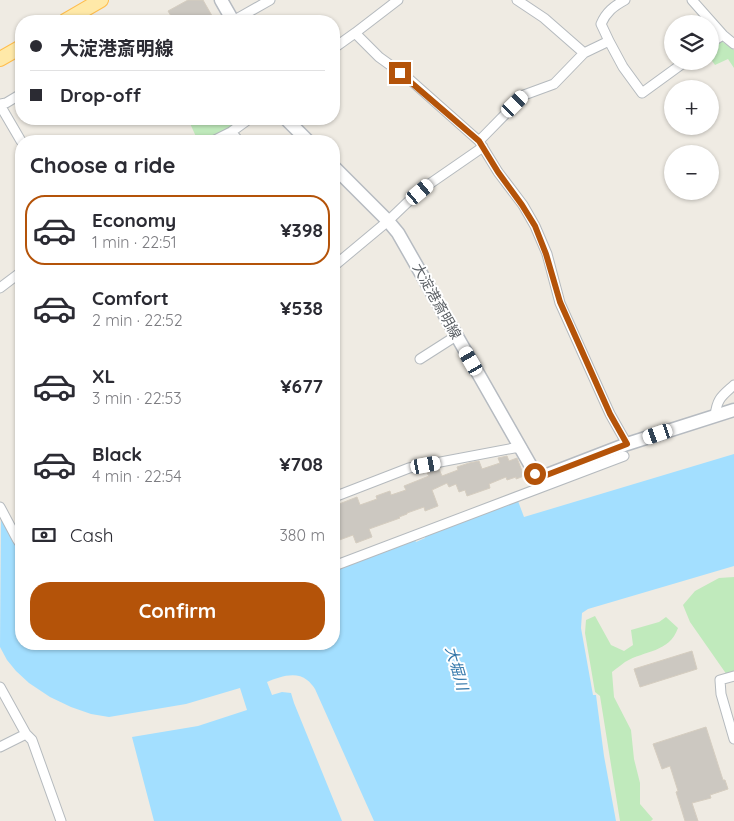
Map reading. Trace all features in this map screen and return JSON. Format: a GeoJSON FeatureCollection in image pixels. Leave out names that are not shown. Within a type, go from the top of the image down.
{"type":"FeatureCollection","features":[{"type":"Feature","properties":{"kind":"main road"},"geometry":{"type":"LineString","coordinates":[[75,15],[101,0]]}},
{"type":"Feature","properties":{"kind":"main road"},"geometry":{"type":"LineString","coordinates":[[221,0],[230,15]]}},
{"type":"Feature","properties":{"kind":"main road"},"geometry":{"type":"LineString","coordinates":[[0,59],[15,50]]}},
{"type":"Feature","properties":{"kind":"main road"},"geometry":{"type":"LineString","coordinates":[[292,125],[302,135]]}},
{"type":"Feature","properties":{"kind":"main road","name":"大淀港斎明線"},"geometry":{"type":"LineString","coordinates":[[340,173],[388,222],[404,243],[522,448],[535,474],[541,476],[626,450],[734,410]]}},
{"type":"Feature","properties":{"kind":"street"},"geometry":{"type":"LineString","coordinates":[[244,15],[270,0]]}},
{"type":"Feature","properties":{"kind":"street"},"geometry":{"type":"LineString","coordinates":[[340,44],[398,0]]}},
{"type":"Feature","properties":{"kind":"street"},"geometry":{"type":"LineString","coordinates":[[517,0],[544,18],[584,53]]}},
{"type":"Feature","properties":{"kind":"street"},"geometry":{"type":"LineString","coordinates":[[625,0],[612,8],[601,24],[623,67],[642,93],[674,70]]}},
{"type":"Feature","properties":{"kind":"street"},"geometry":{"type":"LineString","coordinates":[[692,0],[734,44]]}},
{"type":"Feature","properties":{"kind":"street"},"geometry":{"type":"LineString","coordinates":[[340,564],[626,450],[560,302],[546,254],[535,226],[522,205],[498,172],[481,144],[355,33]]}},
{"type":"Feature","properties":{"kind":"street"},"geometry":{"type":"LineString","coordinates":[[340,257],[388,222],[428,185],[473,155],[524,95],[554,84],[584,53],[609,41]]}},
{"type":"Feature","properties":{"kind":"street"},"geometry":{"type":"LineString","coordinates":[[15,98],[0,104],[18,135]]}},
{"type":"Feature","properties":{"kind":"street"},"geometry":{"type":"LineString","coordinates":[[225,135],[241,125]]}},
{"type":"Feature","properties":{"kind":"street"},"geometry":{"type":"LineString","coordinates":[[231,132],[234,135]]}},
{"type":"Feature","properties":{"kind":"street"},"geometry":{"type":"LineString","coordinates":[[0,288],[15,277]]}},
{"type":"Feature","properties":{"kind":"street"},"geometry":{"type":"LineString","coordinates":[[420,359],[456,336]]}},
{"type":"Feature","properties":{"kind":"street"},"geometry":{"type":"LineString","coordinates":[[715,416],[719,398],[734,384]]}},
{"type":"Feature","properties":{"kind":"street"},"geometry":{"type":"LineString","coordinates":[[340,496],[409,468],[522,448]]}},
{"type":"Feature","properties":{"kind":"street"},"geometry":{"type":"LineString","coordinates":[[0,507],[15,537]]}},
{"type":"Feature","properties":{"kind":"street"},"geometry":{"type":"LineString","coordinates":[[734,676],[720,680],[721,694],[734,739]]}},
{"type":"Feature","properties":{"kind":"street"},"geometry":{"type":"LineString","coordinates":[[0,687],[26,734],[32,740],[61,821]]}},
{"type":"Feature","properties":{"kind":"street"},"geometry":{"type":"LineString","coordinates":[[0,748],[26,734]]}},
{"type":"Feature","properties":{"kind":"green space"},"geometry":{"type":"Polygon","coordinates":[[[719,41],[734,50],[734,68],[728,59],[719,63],[719,41]]]}},
{"type":"Feature","properties":{"kind":"green space"},"geometry":{"type":"Polygon","coordinates":[[[191,125],[236,125],[214,135],[195,135],[191,125]]]}},
{"type":"Feature","properties":{"kind":"green space"},"geometry":{"type":"Polygon","coordinates":[[[734,577],[734,673],[727,675],[690,622],[683,605],[695,591],[719,578],[734,577]]]}},
{"type":"Feature","properties":{"kind":"green space"},"geometry":{"type":"Polygon","coordinates":[[[595,616],[611,645],[624,651],[633,645],[631,630],[659,622],[666,617],[678,628],[674,636],[663,647],[633,658],[612,672],[614,697],[631,730],[634,759],[640,783],[640,804],[653,819],[651,821],[620,821],[600,696],[595,692],[585,633],[586,620],[595,616]]]}},
{"type":"Feature","properties":{"kind":"water","name":"大堀川"},"geometry":{"type":"Polygon","coordinates":[[[734,454],[734,566],[588,609],[582,613],[581,628],[593,695],[596,695],[604,756],[616,821],[374,821],[315,689],[303,677],[293,675],[267,682],[272,695],[282,692],[291,693],[342,821],[154,821],[132,737],[198,726],[247,710],[240,688],[186,704],[109,717],[91,714],[50,697],[29,683],[7,660],[0,647],[1,516],[15,544],[15,650],[340,650],[340,569],[415,540],[416,542],[425,538],[425,536],[518,501],[524,517],[734,454]]]}},
{"type":"Feature","properties":{"kind":"building"},"geometry":{"type":"Polygon","coordinates":[[[188,0],[203,0],[212,15],[170,15],[168,11],[188,0]]]}},
{"type":"Feature","properties":{"kind":"building"},"geometry":{"type":"Polygon","coordinates":[[[507,456],[509,461],[517,458],[524,476],[507,480],[506,477],[489,484],[490,488],[467,496],[465,490],[459,492],[456,484],[449,487],[447,483],[432,490],[438,506],[425,511],[424,507],[369,529],[372,537],[356,543],[353,535],[340,540],[340,504],[357,497],[360,505],[377,499],[376,496],[390,491],[391,495],[406,490],[404,486],[429,476],[427,473],[437,469],[439,469],[442,476],[458,470],[457,467],[479,461],[482,469],[500,463],[498,458],[507,456]]]}},
{"type":"Feature","properties":{"kind":"building"},"geometry":{"type":"Polygon","coordinates":[[[692,651],[697,669],[640,687],[634,669],[692,651]]]}},
{"type":"Feature","properties":{"kind":"building"},"geometry":{"type":"Polygon","coordinates":[[[706,727],[723,780],[725,780],[728,789],[710,795],[711,798],[692,803],[698,821],[685,821],[670,766],[662,769],[653,744],[706,727]]]}},
{"type":"Feature","properties":{"kind":"route"},"geometry":{"type":"LineString","coordinates":[[400,73],[479,141],[535,226],[546,254],[560,302],[610,414],[627,444],[544,476],[535,474]]}}]}
